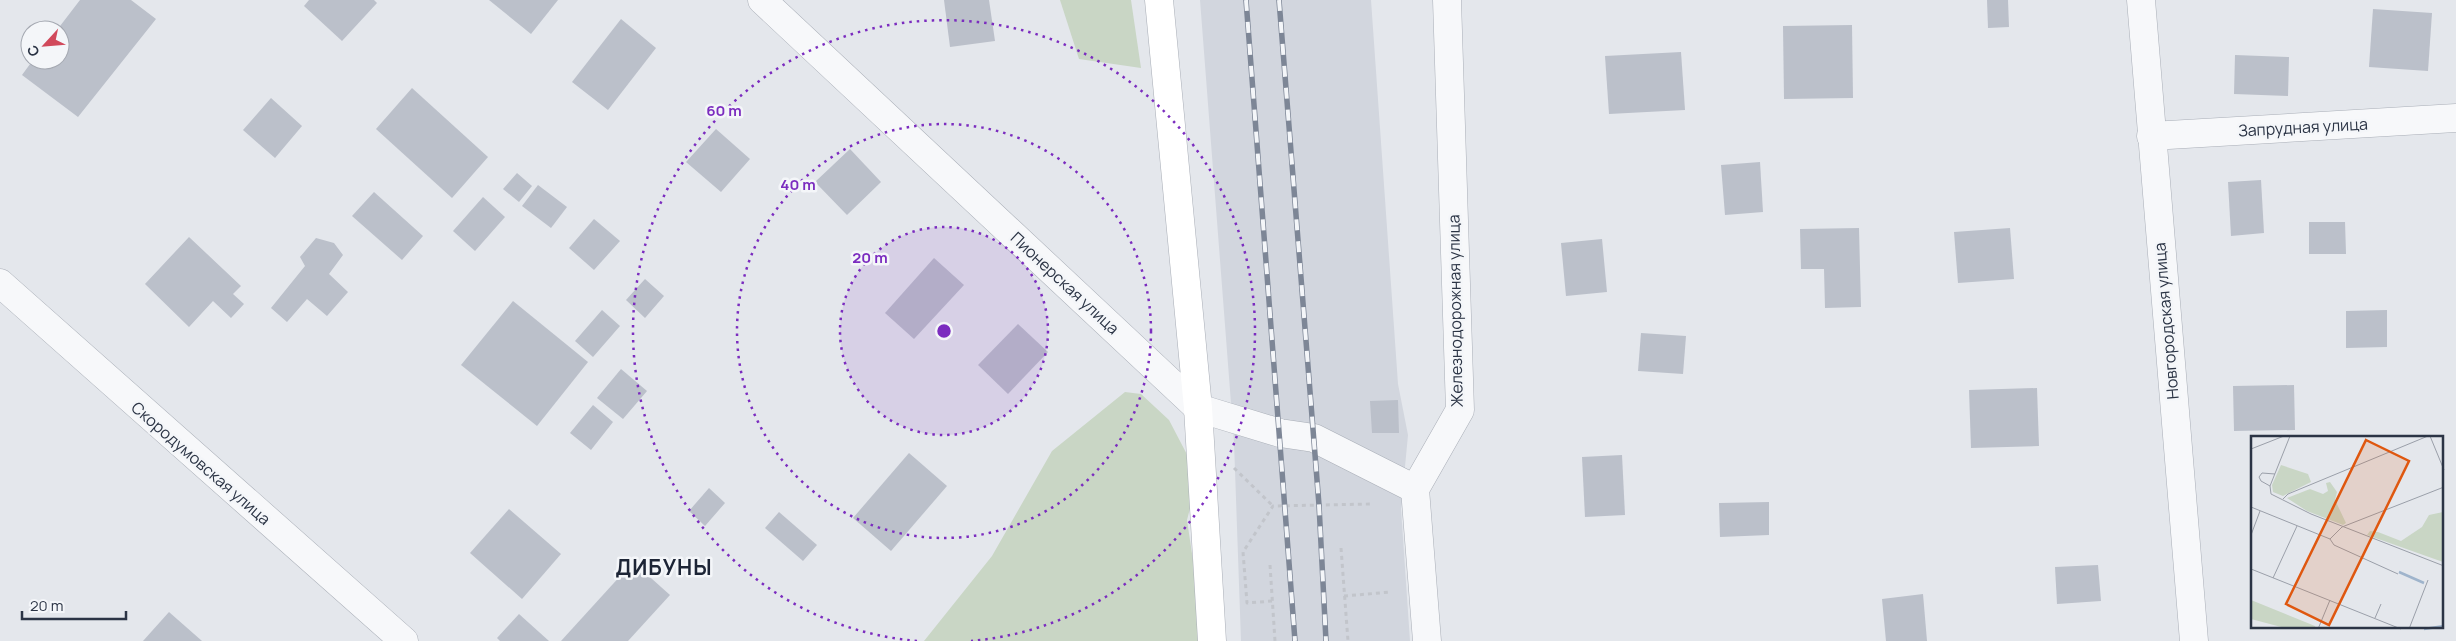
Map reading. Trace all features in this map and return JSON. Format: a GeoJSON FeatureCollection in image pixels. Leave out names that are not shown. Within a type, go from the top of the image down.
{"type":"FeatureCollection","features":[{"type":"Feature","properties":{"kind":"street","name":"Пионерская улица"},"geometry":{"type":"LineString","coordinates":[[762,0],[1198,408],[1280,433],[1314,438],[1415,489]]}},
{"type":"Feature","properties":{"kind":"street"},"geometry":{"type":"LineString","coordinates":[[1159,0],[1198,408],[1212,641]]}},
{"type":"Feature","properties":{"kind":"street","name":"Железнодорожная улица"},"geometry":{"type":"LineString","coordinates":[[1415,489],[1460,410],[1447,0]]}},
{"type":"Feature","properties":{"kind":"street","name":"Новгородская улица"},"geometry":{"type":"LineString","coordinates":[[2141,0],[2150,136],[2194,641]]}},
{"type":"Feature","properties":{"kind":"street","name":"Запрудная улица"},"geometry":{"type":"LineString","coordinates":[[2150,136],[2456,118]]}},
{"type":"Feature","properties":{"kind":"street","name":"Скородумовская улица"},"geometry":{"type":"LineString","coordinates":[[0,283],[404,641]]}},
{"type":"Feature","properties":{"kind":"street"},"geometry":{"type":"LineString","coordinates":[[1415,489],[1428,641]]}},
{"type":"Feature","properties":{"kind":"path"},"geometry":{"type":"LineString","coordinates":[[1200,441],[1220,455],[1273,506],[1374,504]]}},
{"type":"Feature","properties":{"kind":"path"},"geometry":{"type":"LineString","coordinates":[[1272,600],[1247,603],[1242,552],[1273,506]]}},
{"type":"Feature","properties":{"kind":"path"},"geometry":{"type":"LineString","coordinates":[[1340,548],[1348,641]]}},
{"type":"Feature","properties":{"kind":"path"},"geometry":{"type":"LineString","coordinates":[[1270,565],[1276,641]]}},
{"type":"Feature","properties":{"kind":"path"},"geometry":{"type":"LineString","coordinates":[[1344,596],[1392,592],[1392,582]]}},
{"type":"Feature","properties":{"kind":"shaded area"},"geometry":{"type":"Polygon","coordinates":[[[1200,0],[1371,0],[1398,384],[1408,435],[1401,509],[1410,641],[1241,641],[1234,442],[1200,0]]]}},
{"type":"Feature","properties":{"kind":"green space"},"geometry":{"type":"Polygon","coordinates":[[[1060,0],[1131,0],[1141,68],[1079,59],[1060,0]]]}},
{"type":"Feature","properties":{"kind":"green space"},"geometry":{"type":"Polygon","coordinates":[[[1125,392],[1141,394],[1169,420],[1193,466],[1196,485],[1187,520],[1205,641],[924,641],[992,556],[1052,451],[1125,392]]]}},
{"type":"Feature","properties":{"kind":"building"},"geometry":{"type":"Polygon","coordinates":[[[80,0],[131,0],[156,19],[78,117],[22,75],[26,70],[70,70],[70,20],[65,20],[80,0]]]}},
{"type":"Feature","properties":{"kind":"building"},"geometry":{"type":"Polygon","coordinates":[[[309,0],[374,0],[377,3],[342,41],[304,6],[309,0]]]}},
{"type":"Feature","properties":{"kind":"building"},"geometry":{"type":"Polygon","coordinates":[[[489,0],[558,0],[531,34],[489,0]]]}},
{"type":"Feature","properties":{"kind":"building"},"geometry":{"type":"Polygon","coordinates":[[[944,0],[989,0],[995,41],[950,47],[944,0]]]}},
{"type":"Feature","properties":{"kind":"building"},"geometry":{"type":"Polygon","coordinates":[[[1987,0],[2008,0],[2009,27],[1988,28],[1987,0]]]}},
{"type":"Feature","properties":{"kind":"building"},"geometry":{"type":"Polygon","coordinates":[[[2373,9],[2432,13],[2428,71],[2369,67],[2373,9]]]}},
{"type":"Feature","properties":{"kind":"building"},"geometry":{"type":"Polygon","coordinates":[[[621,19],[656,48],[608,110],[572,82],[621,19]]]}},
{"type":"Feature","properties":{"kind":"building"},"geometry":{"type":"Polygon","coordinates":[[[1852,25],[1853,98],[1784,99],[1783,26],[1852,25]]]}},
{"type":"Feature","properties":{"kind":"building"},"geometry":{"type":"Polygon","coordinates":[[[1681,52],[1685,110],[1609,114],[1605,56],[1681,52]]]}},
{"type":"Feature","properties":{"kind":"building"},"geometry":{"type":"Polygon","coordinates":[[[2235,55],[2289,57],[2288,96],[2234,94],[2235,55]]]}},
{"type":"Feature","properties":{"kind":"building"},"geometry":{"type":"Polygon","coordinates":[[[412,88],[488,157],[452,198],[376,129],[412,88]]]}},
{"type":"Feature","properties":{"kind":"building"},"geometry":{"type":"Polygon","coordinates":[[[271,98],[302,126],[275,158],[243,130],[271,98]]]}},
{"type":"Feature","properties":{"kind":"building"},"geometry":{"type":"Polygon","coordinates":[[[716,129],[750,159],[721,192],[686,162],[716,129]]]}},
{"type":"Feature","properties":{"kind":"building"},"geometry":{"type":"Polygon","coordinates":[[[850,149],[881,182],[847,215],[815,182],[850,149]]]}},
{"type":"Feature","properties":{"kind":"building"},"geometry":{"type":"Polygon","coordinates":[[[1760,162],[1763,212],[1725,215],[1721,165],[1760,162]]]}},
{"type":"Feature","properties":{"kind":"building"},"geometry":{"type":"Polygon","coordinates":[[[517,173],[532,186],[519,202],[503,189],[517,173]]]}},
{"type":"Feature","properties":{"kind":"building"},"geometry":{"type":"Polygon","coordinates":[[[2261,180],[2264,233],[2231,236],[2228,182],[2261,180]]]}},
{"type":"Feature","properties":{"kind":"building"},"geometry":{"type":"Polygon","coordinates":[[[538,185],[567,207],[551,228],[522,206],[538,185]]]}},
{"type":"Feature","properties":{"kind":"building"},"geometry":{"type":"Polygon","coordinates":[[[374,192],[423,236],[402,260],[352,216],[374,192]]]}},
{"type":"Feature","properties":{"kind":"building"},"geometry":{"type":"Polygon","coordinates":[[[483,197],[505,217],[475,251],[453,231],[483,197]]]}},
{"type":"Feature","properties":{"kind":"building"},"geometry":{"type":"Polygon","coordinates":[[[594,219],[620,241],[594,270],[569,248],[594,219]]]}},
{"type":"Feature","properties":{"kind":"building"},"geometry":{"type":"Polygon","coordinates":[[[2309,222],[2345,222],[2346,254],[2309,254],[2309,222]]]}},
{"type":"Feature","properties":{"kind":"building"},"geometry":{"type":"Polygon","coordinates":[[[1859,228],[1861,307],[1825,308],[1824,269],[1801,269],[1800,229],[1859,228]]]}},
{"type":"Feature","properties":{"kind":"building"},"geometry":{"type":"Polygon","coordinates":[[[2010,228],[2014,279],[1958,283],[1954,232],[2010,228]]]}},
{"type":"Feature","properties":{"kind":"building"},"geometry":{"type":"Polygon","coordinates":[[[189,237],[241,286],[233,294],[244,304],[231,318],[213,301],[189,327],[145,284],[189,237]]]}},
{"type":"Feature","properties":{"kind":"building"},"geometry":{"type":"Polygon","coordinates":[[[316,238],[334,243],[343,255],[329,274],[348,292],[327,316],[307,299],[287,322],[271,308],[305,266],[300,257],[316,238]]]}},
{"type":"Feature","properties":{"kind":"building"},"geometry":{"type":"Polygon","coordinates":[[[1602,239],[1607,292],[1566,296],[1561,243],[1602,239]]]}},
{"type":"Feature","properties":{"kind":"building"},"geometry":{"type":"Polygon","coordinates":[[[934,258],[964,285],[914,339],[885,313],[934,258]]]}},
{"type":"Feature","properties":{"kind":"building"},"geometry":{"type":"Polygon","coordinates":[[[645,279],[664,296],[645,318],[626,300],[645,279]]]}},
{"type":"Feature","properties":{"kind":"building"},"geometry":{"type":"Polygon","coordinates":[[[513,301],[588,362],[537,426],[461,365],[513,301]]]}},
{"type":"Feature","properties":{"kind":"building"},"geometry":{"type":"Polygon","coordinates":[[[602,310],[620,326],[593,357],[575,341],[602,310]]]}},
{"type":"Feature","properties":{"kind":"building"},"geometry":{"type":"Polygon","coordinates":[[[2387,310],[2387,347],[2346,348],[2346,311],[2387,310]]]}},
{"type":"Feature","properties":{"kind":"building"},"geometry":{"type":"Polygon","coordinates":[[[1018,324],[1048,352],[1008,394],[978,365],[1018,324]]]}},
{"type":"Feature","properties":{"kind":"building"},"geometry":{"type":"Polygon","coordinates":[[[1641,333],[1686,336],[1683,374],[1638,371],[1641,333]]]}},
{"type":"Feature","properties":{"kind":"building"},"geometry":{"type":"Polygon","coordinates":[[[621,369],[647,391],[623,419],[597,398],[621,369]]]}},
{"type":"Feature","properties":{"kind":"building"},"geometry":{"type":"Polygon","coordinates":[[[2294,385],[2295,430],[2234,431],[2233,386],[2294,385]]]}},
{"type":"Feature","properties":{"kind":"building"},"geometry":{"type":"Polygon","coordinates":[[[2037,388],[2039,446],[1971,448],[1969,390],[2037,388]]]}},
{"type":"Feature","properties":{"kind":"building"},"geometry":{"type":"Polygon","coordinates":[[[1398,400],[1399,433],[1372,433],[1370,401],[1398,400]]]}},
{"type":"Feature","properties":{"kind":"building"},"geometry":{"type":"Polygon","coordinates":[[[593,405],[613,422],[591,450],[570,433],[593,405]]]}},
{"type":"Feature","properties":{"kind":"building"},"geometry":{"type":"Polygon","coordinates":[[[909,453],[947,486],[891,551],[853,518],[909,453]]]}},
{"type":"Feature","properties":{"kind":"building"},"geometry":{"type":"Polygon","coordinates":[[[1622,455],[1625,515],[1585,517],[1582,457],[1622,455]]]}},
{"type":"Feature","properties":{"kind":"building"},"geometry":{"type":"Polygon","coordinates":[[[709,488],[725,503],[705,526],[689,511],[709,488]]]}},
{"type":"Feature","properties":{"kind":"building"},"geometry":{"type":"Polygon","coordinates":[[[1769,502],[1769,535],[1720,537],[1719,503],[1769,502]]]}},
{"type":"Feature","properties":{"kind":"building"},"geometry":{"type":"Polygon","coordinates":[[[509,509],[561,554],[522,599],[470,553],[509,509]]]}},
{"type":"Feature","properties":{"kind":"building"},"geometry":{"type":"Polygon","coordinates":[[[779,512],[817,545],[803,561],[765,528],[779,512]]]}},
{"type":"Feature","properties":{"kind":"building"},"geometry":{"type":"Polygon","coordinates":[[[633,562],[670,595],[628,641],[561,641],[633,562]]]}},
{"type":"Feature","properties":{"kind":"building"},"geometry":{"type":"Polygon","coordinates":[[[2098,565],[2101,601],[2057,604],[2055,567],[2098,565]]]}},
{"type":"Feature","properties":{"kind":"building"},"geometry":{"type":"Polygon","coordinates":[[[1923,594],[1927,641],[1886,641],[1882,599],[1923,594]]]}},
{"type":"Feature","properties":{"kind":"building"},"geometry":{"type":"Polygon","coordinates":[[[169,612],[202,641],[143,641],[169,612]]]}},
{"type":"Feature","properties":{"kind":"building"},"geometry":{"type":"Polygon","coordinates":[[[519,614],[549,641],[500,641],[497,638],[519,614]]]}},
{"type":"Feature","properties":{"kind":"railway"},"geometry":{"type":"LineString","coordinates":[[1246,0],[1295,641]]}},
{"type":"Feature","properties":{"kind":"railway"},"geometry":{"type":"LineString","coordinates":[[1279,0],[1319,505],[1326,641]]}},
{"type":"Feature","properties":{"kind":"district","name":"ДИБУНЫ"},"geometry":{"type":"Point","coordinates":[664,568]}}]}
